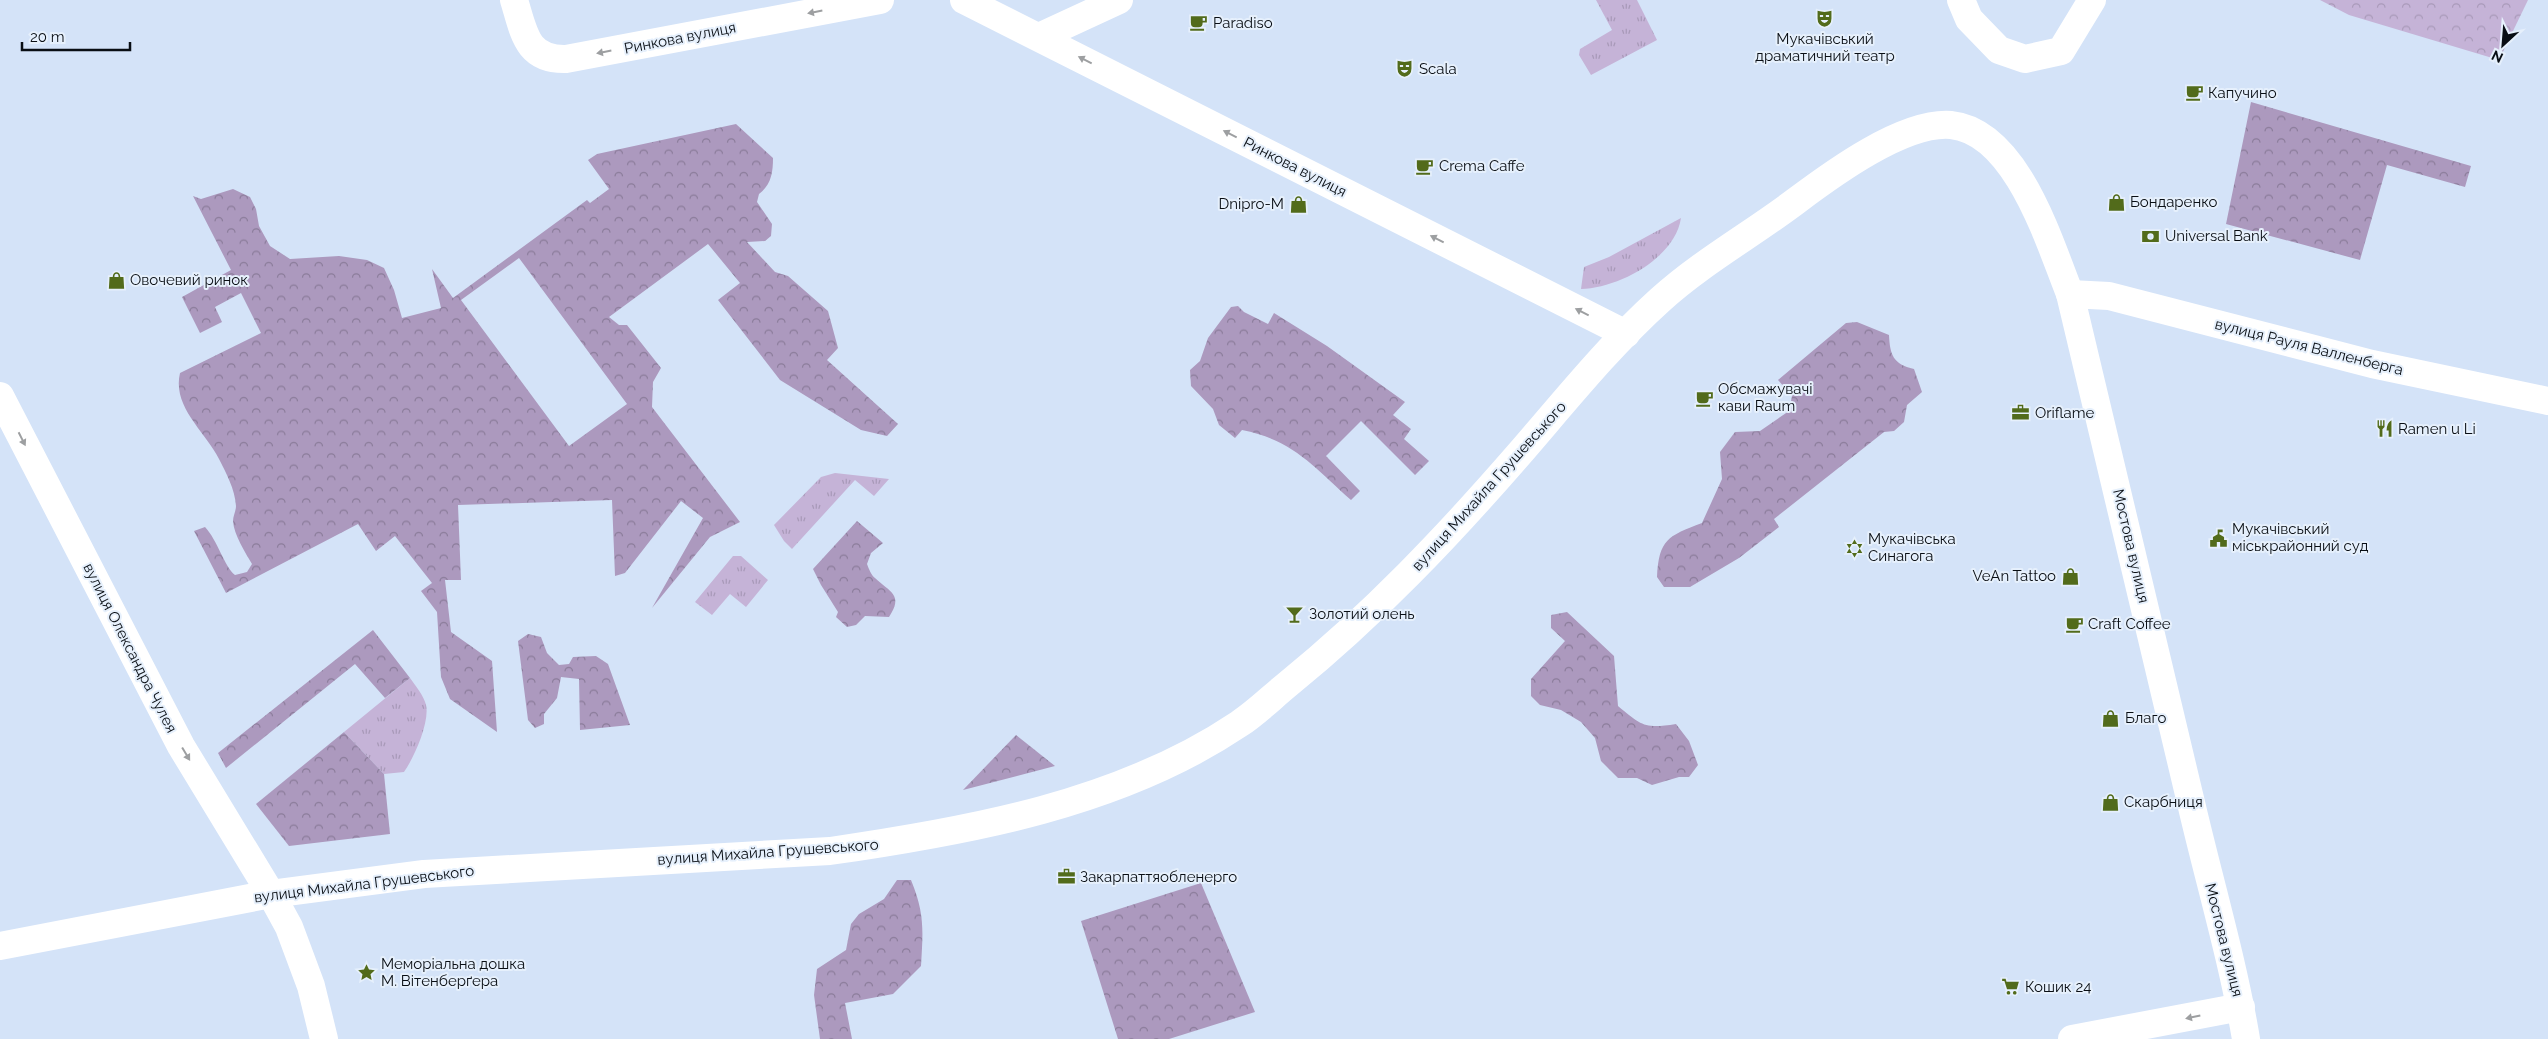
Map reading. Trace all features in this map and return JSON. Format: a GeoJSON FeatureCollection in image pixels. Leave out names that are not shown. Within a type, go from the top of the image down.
{"type":"FeatureCollection","features":[{"type":"Feature","properties":{"kind":"street","name":"Ринкова вулиця"},"geometry":{"type":"LineString","coordinates":[[514,0],[526,36],[535,51],[551,59],[566,59],[880,0]]}},
{"type":"Feature","properties":{"kind":"street","name":"Ринкова вулиця"},"geometry":{"type":"LineString","coordinates":[[964,0],[1626,334]]}},
{"type":"Feature","properties":{"kind":"street"},"geometry":{"type":"LineString","coordinates":[[1039,37],[1119,0]]}},
{"type":"Feature","properties":{"kind":"street"},"geometry":{"type":"LineString","coordinates":[[1961,0],[1969,19],[1998,50],[2025,59],[2061,51],[2092,0]]}},
{"type":"Feature","properties":{"kind":"street","name":"вулиця Михайла Грушевського"},"geometry":{"type":"LineString","coordinates":[[7,940],[272,894],[424,874],[849,848],[979,827],[1140,778],[1187,757],[1242,722],[1323,656],[1389,594],[1465,518],[1626,334],[1660,300],[1696,271],[1840,170],[1904,134],[1931,126],[1954,125],[1976,134],[2001,154]]}},
{"type":"Feature","properties":{"kind":"street","name":"Мостова вулиця"},"geometry":{"type":"LineString","coordinates":[[2001,154],[2017,174],[2033,201],[2070,294],[2241,1007],[2246,1039]]}},
{"type":"Feature","properties":{"kind":"street","name":"вулиця Рауля Валленберга"},"geometry":{"type":"LineString","coordinates":[[2070,294],[2109,296],[2372,364],[2548,401]]}},
{"type":"Feature","properties":{"kind":"street","name":"вулиця Олександра Чулея"},"geometry":{"type":"LineString","coordinates":[[0,396],[181,746],[272,894],[289,927],[311,986],[324,1039]]}},
{"type":"Feature","properties":{"kind":"street"},"geometry":{"type":"LineString","coordinates":[[2072,1039],[2241,1007]]}},
{"type":"Feature","properties":{"kind":"green space"},"geometry":{"type":"Polygon","coordinates":[[[1596,0],[1637,0],[1657,40],[1591,75],[1579,55],[1580,49],[1612,30],[1596,0]]]}},
{"type":"Feature","properties":{"kind":"green space"},"geometry":{"type":"Polygon","coordinates":[[[2320,0],[2528,0],[2499,60],[2349,15],[2320,0]]]}},
{"type":"Feature","properties":{"kind":"green space"},"geometry":{"type":"Polygon","coordinates":[[[2251,102],[2471,166],[2465,187],[2387,165],[2360,260],[2226,224],[2251,102]]]}},
{"type":"Feature","properties":{"kind":"green space"},"geometry":{"type":"Polygon","coordinates":[[[736,124],[773,158],[770,178],[766,187],[759,194],[757,202],[772,224],[771,236],[765,241],[747,242],[775,272],[788,276],[828,311],[838,348],[827,360],[898,424],[887,436],[861,430],[780,380],[718,300],[740,283],[708,244],[609,317],[619,325],[627,325],[661,368],[653,382],[652,407],[740,522],[710,537],[652,608],[703,518],[681,501],[625,573],[615,576],[612,500],[458,505],[461,580],[445,580],[451,632],[492,661],[497,732],[450,699],[441,677],[437,612],[421,591],[432,583],[395,536],[376,551],[358,524],[226,593],[194,531],[205,527],[235,575],[247,572],[252,564],[235,532],[233,519],[236,506],[232,487],[213,449],[185,408],[179,385],[180,373],[261,333],[241,293],[215,307],[222,322],[200,333],[182,297],[231,270],[193,196],[201,199],[233,189],[250,197],[256,209],[259,226],[270,246],[290,259],[339,256],[367,260],[384,268],[394,290],[402,318],[441,308],[432,269],[453,298],[587,200],[590,203],[609,189],[588,160],[597,154],[736,124]],[[519,258],[461,300],[569,446],[627,404],[519,258]]]}},
{"type":"Feature","properties":{"kind":"green space"},"geometry":{"type":"Polygon","coordinates":[[[1681,218],[1677,232],[1668,246],[1657,258],[1643,268],[1628,277],[1612,283],[1581,289],[1584,267],[1609,257],[1681,218]]]}},
{"type":"Feature","properties":{"kind":"green space"},"geometry":{"type":"Polygon","coordinates":[[[1238,306],[1244,312],[1268,324],[1274,313],[1327,346],[1405,402],[1393,415],[1411,429],[1404,439],[1429,461],[1415,475],[1361,421],[1326,456],[1360,491],[1351,500],[1314,466],[1289,448],[1260,435],[1242,430],[1235,438],[1219,425],[1213,409],[1191,386],[1190,370],[1200,361],[1208,338],[1231,307],[1238,306]]]}},
{"type":"Feature","properties":{"kind":"green space"},"geometry":{"type":"Polygon","coordinates":[[[1857,322],[1889,335],[1890,348],[1894,358],[1901,364],[1914,369],[1922,392],[1907,405],[1904,422],[1894,431],[1884,432],[1774,519],[1779,527],[1739,558],[1690,587],[1664,587],[1657,577],[1660,554],[1663,547],[1673,536],[1702,523],[1722,479],[1720,452],[1735,432],[1760,431],[1789,411],[1792,396],[1778,380],[1846,323],[1857,322]]]}},
{"type":"Feature","properties":{"kind":"green space"},"geometry":{"type":"Polygon","coordinates":[[[835,473],[889,479],[874,496],[855,480],[792,549],[784,541],[774,525],[821,477],[835,473]]]}},
{"type":"Feature","properties":{"kind":"green space"},"geometry":{"type":"Polygon","coordinates":[[[857,521],[883,543],[871,553],[867,564],[874,577],[893,594],[895,604],[889,617],[865,616],[856,625],[847,627],[836,617],[838,612],[813,569],[857,521]]]}},
{"type":"Feature","properties":{"kind":"green space"},"geometry":{"type":"Polygon","coordinates":[[[733,556],[741,556],[768,580],[746,607],[730,594],[712,615],[695,602],[733,556]]]}},
{"type":"Feature","properties":{"kind":"green space"},"geometry":{"type":"Polygon","coordinates":[[[1567,612],[1614,656],[1618,706],[1639,722],[1650,726],[1676,724],[1689,741],[1698,765],[1689,777],[1679,777],[1652,785],[1637,778],[1618,778],[1601,761],[1595,738],[1581,722],[1561,710],[1540,705],[1531,696],[1531,679],[1565,641],[1551,628],[1551,615],[1567,612]]]}},
{"type":"Feature","properties":{"kind":"green space"},"geometry":{"type":"Polygon","coordinates":[[[373,630],[410,678],[385,698],[355,664],[226,768],[218,753],[373,630]]]}},
{"type":"Feature","properties":{"kind":"green space"},"geometry":{"type":"Polygon","coordinates":[[[528,634],[541,637],[547,653],[559,665],[569,664],[573,657],[596,656],[608,664],[630,725],[580,730],[579,679],[561,677],[557,698],[544,714],[544,724],[535,728],[528,720],[518,641],[528,634]]]}},
{"type":"Feature","properties":{"kind":"green space"},"geometry":{"type":"Polygon","coordinates":[[[410,678],[425,702],[426,721],[416,749],[404,772],[384,774],[344,732],[410,678]]]}},
{"type":"Feature","properties":{"kind":"green space"},"geometry":{"type":"Polygon","coordinates":[[[344,732],[384,774],[390,834],[289,846],[256,804],[344,732]]]}},
{"type":"Feature","properties":{"kind":"green space"},"geometry":{"type":"Polygon","coordinates":[[[1016,735],[1055,766],[963,790],[1016,735]]]}},
{"type":"Feature","properties":{"kind":"green space"},"geometry":{"type":"Polygon","coordinates":[[[897,880],[911,880],[916,892],[922,923],[921,966],[893,994],[845,1003],[852,1039],[820,1039],[814,995],[817,969],[846,950],[851,924],[859,914],[884,899],[897,880]]]}},
{"type":"Feature","properties":{"kind":"green space"},"geometry":{"type":"Polygon","coordinates":[[[1201,883],[1255,1012],[1169,1039],[1118,1039],[1081,921],[1201,883]]]}},
{"type":"Feature","properties":{"kind":"place","name":"Мукачівський драматичний театр"},"geometry":{"type":"Point","coordinates":[1825,18]}},
{"type":"Feature","properties":{"kind":"place","name":"Paradiso"},"geometry":{"type":"Point","coordinates":[1199,23]}},
{"type":"Feature","properties":{"kind":"place","name":"Scala"},"geometry":{"type":"Point","coordinates":[1405,69]}},
{"type":"Feature","properties":{"kind":"place","name":"Капучино"},"geometry":{"type":"Point","coordinates":[2194,93]}},
{"type":"Feature","properties":{"kind":"place","name":"Crema Caffe"},"geometry":{"type":"Point","coordinates":[1425,166]}},
{"type":"Feature","properties":{"kind":"place","name":"Бондаренко"},"geometry":{"type":"Point","coordinates":[2116,202]}},
{"type":"Feature","properties":{"kind":"place","name":"Dnipro-M"},"geometry":{"type":"Point","coordinates":[1298,204]}},
{"type":"Feature","properties":{"kind":"place","name":"Universal Bank"},"geometry":{"type":"Point","coordinates":[2151,236]}},
{"type":"Feature","properties":{"kind":"place","name":"Овочевий ринок"},"geometry":{"type":"Point","coordinates":[116,280]}},
{"type":"Feature","properties":{"kind":"place","name":"Обсмажувачі кави Raum"},"geometry":{"type":"Point","coordinates":[1704,398]}},
{"type":"Feature","properties":{"kind":"place","name":"Oriflame"},"geometry":{"type":"Point","coordinates":[2021,413]}},
{"type":"Feature","properties":{"kind":"place","name":"Ramen u Li"},"geometry":{"type":"Point","coordinates":[2384,429]}},
{"type":"Feature","properties":{"kind":"place","name":"Мукачівський міськрайонний суд"},"geometry":{"type":"Point","coordinates":[2218,538]}},
{"type":"Feature","properties":{"kind":"place","name":"Мукачівська Синагога"},"geometry":{"type":"Point","coordinates":[1854,548]}},
{"type":"Feature","properties":{"kind":"place","name":"VeAn Tattoo"},"geometry":{"type":"Point","coordinates":[2070,576]}},
{"type":"Feature","properties":{"kind":"place","name":"Золотий олень"},"geometry":{"type":"Point","coordinates":[1295,614]}},
{"type":"Feature","properties":{"kind":"place","name":"Craft Coffee"},"geometry":{"type":"Point","coordinates":[2074,624]}},
{"type":"Feature","properties":{"kind":"place","name":"Благо"},"geometry":{"type":"Point","coordinates":[2111,718]}},
{"type":"Feature","properties":{"kind":"place","name":"Скарбниця"},"geometry":{"type":"Point","coordinates":[2110,802]}},
{"type":"Feature","properties":{"kind":"place","name":"Закарпаттяобленерго"},"geometry":{"type":"Point","coordinates":[1066,877]}},
{"type":"Feature","properties":{"kind":"place","name":"Меморіальна дошка М. Вітенберґера"},"geometry":{"type":"Point","coordinates":[367,973]}},
{"type":"Feature","properties":{"kind":"place","name":"Кошик 24"},"geometry":{"type":"Point","coordinates":[2011,987]}}]}
